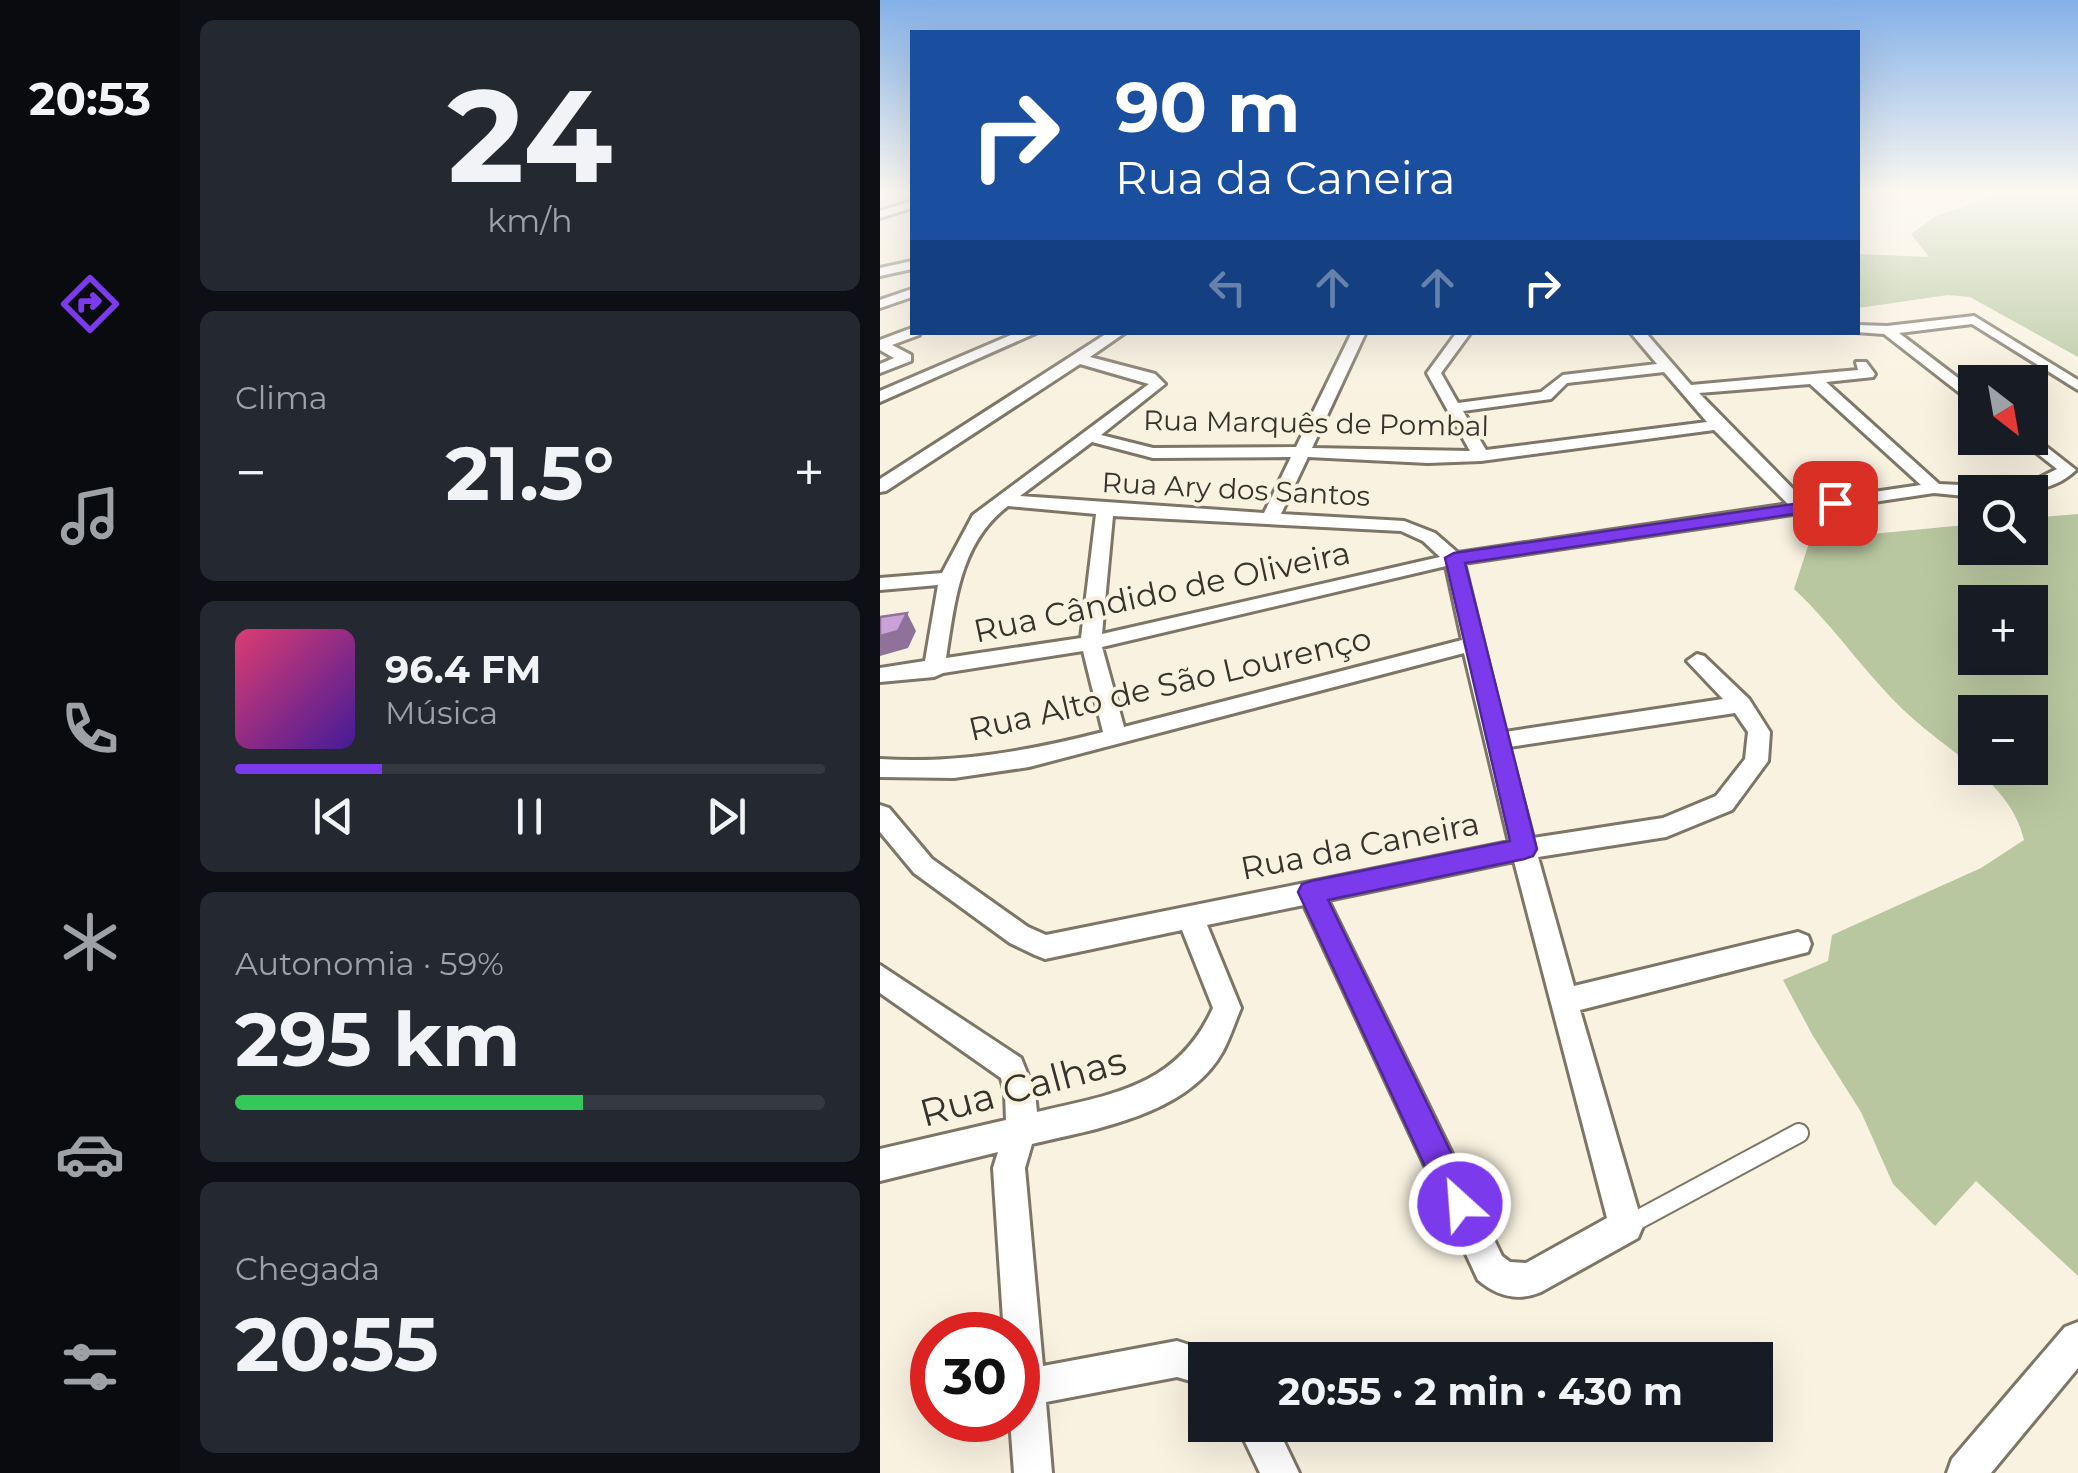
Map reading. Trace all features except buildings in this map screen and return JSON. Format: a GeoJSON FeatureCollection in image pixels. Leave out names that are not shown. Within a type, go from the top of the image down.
{"type":"FeatureCollection","features":[{"type":"Feature","properties":{"kind":"street"},"geometry":{"type":"LineString","coordinates":[[880,272],[910,265]]}},
{"type":"Feature","properties":{"kind":"street"},"geometry":{"type":"LineString","coordinates":[[880,304],[910,294]]}},
{"type":"Feature","properties":{"kind":"street"},"geometry":{"type":"LineString","coordinates":[[1860,329],[1887,330],[1974,320],[2078,386]]}},
{"type":"Feature","properties":{"kind":"street"},"geometry":{"type":"LineString","coordinates":[[1887,330],[1958,385]]}},
{"type":"Feature","properties":{"kind":"street"},"geometry":{"type":"LineString","coordinates":[[880,345],[910,334]]}},
{"type":"Feature","properties":{"kind":"street"},"geometry":{"type":"LineString","coordinates":[[880,397],[1025,335]]}},
{"type":"Feature","properties":{"kind":"street"},"geometry":{"type":"LineString","coordinates":[[880,486],[1114,335]]}},
{"type":"Feature","properties":{"kind":"street"},"geometry":{"type":"LineString","coordinates":[[1270,517],[1358,335]]}},
{"type":"Feature","properties":{"kind":"street"},"geometry":{"type":"LineString","coordinates":[[1462,335],[1434,373],[1480,456]]}},
{"type":"Feature","properties":{"kind":"street"},"geometry":{"type":"LineString","coordinates":[[1639,335],[1718,425],[1802,508]]}},
{"type":"Feature","properties":{"kind":"street"},"geometry":{"type":"LineString","coordinates":[[880,345],[906,358],[880,368]]}},
{"type":"Feature","properties":{"kind":"street"},"geometry":{"type":"LineString","coordinates":[[934,670],[949,578],[979,520],[1158,384],[1150,377],[1079,358]]}},
{"type":"Feature","properties":{"kind":"street"},"geometry":{"type":"LineString","coordinates":[[1687,390],[1868,374],[1860,365]]}},
{"type":"Feature","properties":{"kind":"street"},"geometry":{"type":"LineString","coordinates":[[1453,408],[1546,396],[1563,380],[1666,368]]}},
{"type":"Feature","properties":{"kind":"street"},"geometry":{"type":"LineString","coordinates":[[1815,380],[1934,488]]}},
{"type":"Feature","properties":{"kind":"street","name":"Rua Marquês de Pombal"},"geometry":{"type":"LineString","coordinates":[[1092,437],[1154,453],[1299,452],[1428,458],[1480,456],[1718,425]]}},
{"type":"Feature","properties":{"kind":"street"},"geometry":{"type":"LineString","coordinates":[[2048,453],[2073,469]]}},
{"type":"Feature","properties":{"kind":"street","name":"Rua Cândido de Oliveira"},"geometry":{"type":"LineString","coordinates":[[880,675],[934,670],[1091,643],[1454,558],[1934,488],[2008,492],[2051,482],[2073,469]]}},
{"type":"Feature","properties":{"kind":"street","name":"Rua Ary dos Santos"},"geometry":{"type":"LineString","coordinates":[[1004,500],[1104,510],[1404,526],[1429,537],[1454,558]]}},
{"type":"Feature","properties":{"kind":"street"},"geometry":{"type":"LineString","coordinates":[[1104,510],[1091,643],[1115,737]]}},
{"type":"Feature","properties":{"kind":"street"},"geometry":{"type":"LineString","coordinates":[[1311,892],[1490,1268],[1504,1278],[1528,1280],[1626,1226],[1524,849],[1454,558]]}},
{"type":"Feature","properties":{"kind":"street"},"geometry":{"type":"LineString","coordinates":[[880,584],[949,578]]}},
{"type":"Feature","properties":{"kind":"street","name":"Rua Alto de São Lourenço"},"geometry":{"type":"LineString","coordinates":[[880,768],[903,771],[988,764],[1115,737],[1472,644]]}},
{"type":"Feature","properties":{"kind":"street","name":"Rua da Caneira"},"geometry":{"type":"LineString","coordinates":[[880,816],[922,866],[1019,936],[1045,947],[1524,849],[1666,826],[1724,803],[1756,761],[1759,732],[1741,704],[1697,661]]}},
{"type":"Feature","properties":{"kind":"street"},"geometry":{"type":"LineString","coordinates":[[1497,741],[1741,704]]}},
{"type":"Feature","properties":{"kind":"street","name":"Rua Calhas"},"geometry":{"type":"LineString","coordinates":[[880,1165],[1140,1102],[1189,1068],[1212,1045],[1226,1008],[1190,916]]}},
{"type":"Feature","properties":{"kind":"street"},"geometry":{"type":"LineString","coordinates":[[1564,1001],[1798,944]]}},
{"type":"Feature","properties":{"kind":"street"},"geometry":{"type":"LineString","coordinates":[[882,981],[1012,1068],[1023,1090],[1019,1134],[1009,1168],[1020,1312]]}},
{"type":"Feature","properties":{"kind":"street"},"geometry":{"type":"LineString","coordinates":[[1966,1473],[2078,1340]]}},
{"type":"Feature","properties":{"kind":"street"},"geometry":{"type":"LineString","coordinates":[[1040,1385],[1177,1360],[1188,1363]]}},
{"type":"Feature","properties":{"kind":"street"},"geometry":{"type":"LineString","coordinates":[[1031,1442],[1034,1473]]}},
{"type":"Feature","properties":{"kind":"street"},"geometry":{"type":"LineString","coordinates":[[1264,1442],[1280,1473]]}},
{"type":"Feature","properties":{"kind":"lane"},"geometry":{"type":"LineString","coordinates":[[1626,1226],[1799,1133]]}},
{"type":"Feature","properties":{"kind":"green space"},"geometry":{"type":"Polygon","coordinates":[[[1860,263],[2078,263],[2078,357],[1970,297],[1948,295],[1860,308],[1860,263]]]}},
{"type":"Feature","properties":{"kind":"green space"},"geometry":{"type":"Polygon","coordinates":[[[2078,514],[2078,1276],[1976,1181],[1935,1226],[1893,1184],[1861,1112],[1783,980],[1828,961],[1832,935],[1981,868],[2024,840],[2017,820],[1993,785],[2048,785],[2048,695],[1958,695],[1958,755],[1895,701],[1794,589],[1810,540],[1958,526],[1958,565],[2048,565],[2048,516],[2078,514]]]}},
{"type":"Feature","properties":{"kind":"route"},"geometry":{"type":"LineString","coordinates":[[1460,1204],[1311,892],[1524,849],[1454,558],[1835,503]]}}]}
